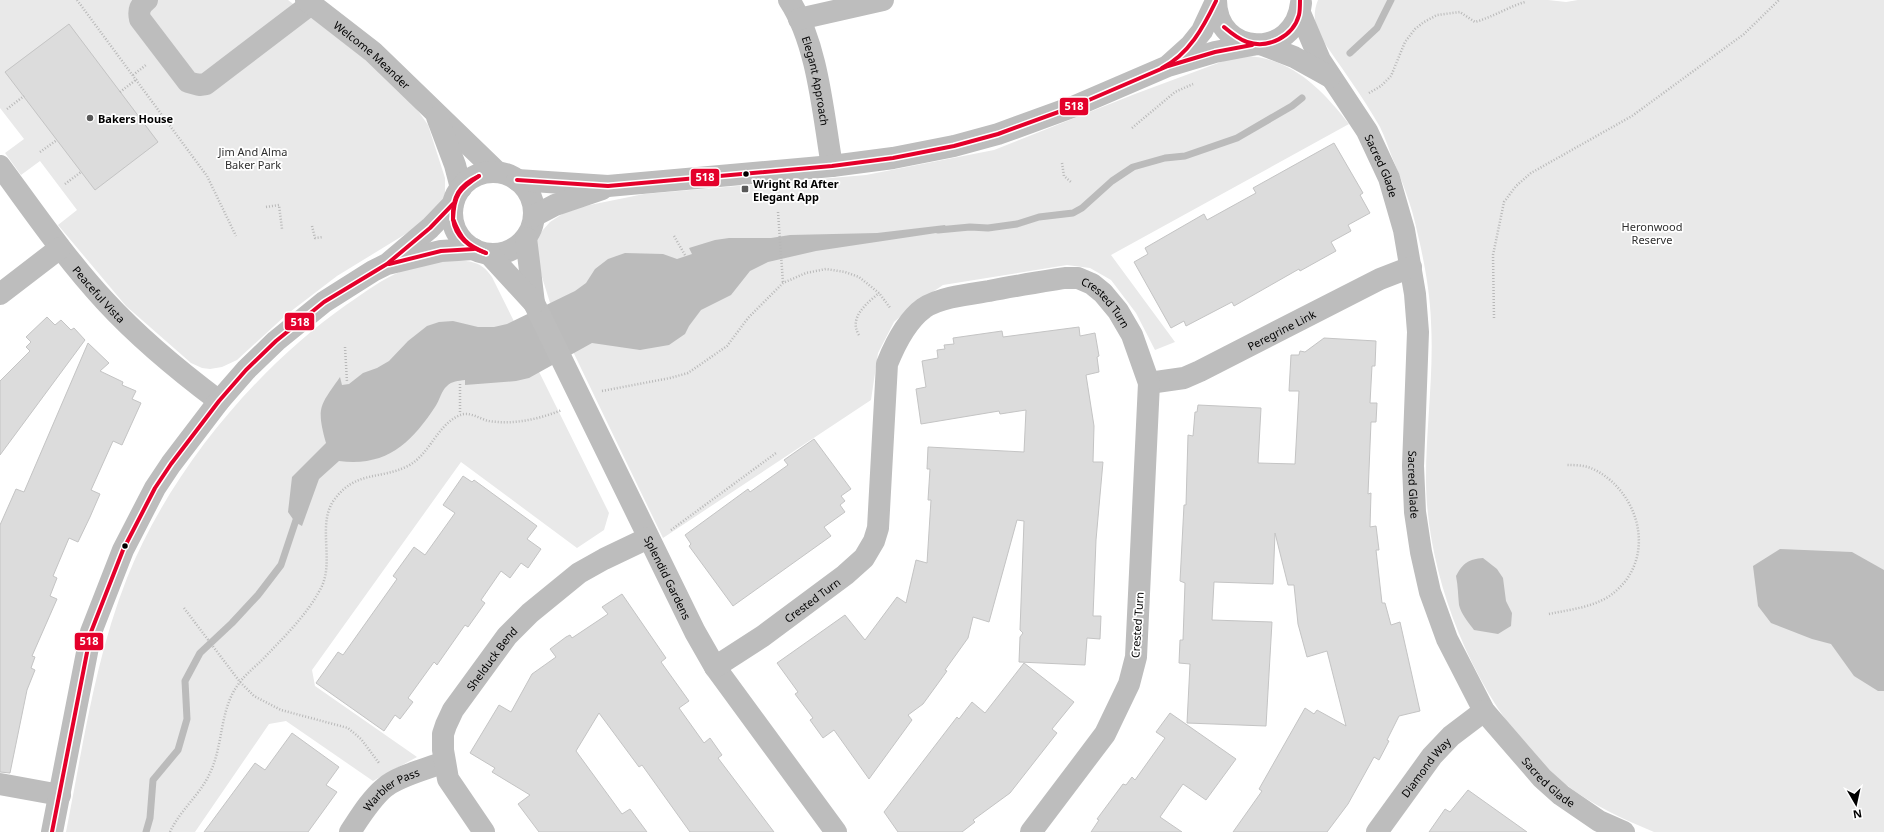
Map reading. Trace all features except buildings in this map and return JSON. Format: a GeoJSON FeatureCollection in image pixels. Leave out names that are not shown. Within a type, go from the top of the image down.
{"type":"FeatureCollection","features":[{"type":"Feature","properties":{"kind":"street"},"geometry":{"type":"LineString","coordinates":[[147,0],[142,4],[138,12],[140,20],[188,82],[199,85],[206,84],[308,2]]}},
{"type":"Feature","properties":{"kind":"street","name":"Elegant Approach"},"geometry":{"type":"LineString","coordinates":[[789,0],[809,42],[832,166]]}},
{"type":"Feature","properties":{"kind":"street"},"geometry":{"type":"LineString","coordinates":[[799,19],[826,11],[883,0]]}},
{"type":"Feature","properties":{"kind":"street"},"geometry":{"type":"LineString","coordinates":[[1168,66],[1190,46],[1202,31],[1216,1]]}},
{"type":"Feature","properties":{"kind":"street","name":"Sacred Glade"},"geometry":{"type":"LineString","coordinates":[[1216,1],[1217,14],[1222,25],[1230,35],[1241,42],[1258,45],[1294,57],[1330,77]]}},
{"type":"Feature","properties":{"kind":"street","name":"Welcome Meander"},"geometry":{"type":"LineString","coordinates":[[308,2],[373,52],[435,112],[507,176]]}},
{"type":"Feature","properties":{"kind":"street"},"geometry":{"type":"LineString","coordinates":[[387,264],[430,228],[471,179],[484,173],[608,186],[832,166],[893,158],[954,146],[998,134],[1075,106],[1168,66],[1215,52],[1278,40],[1288,34],[1295,24],[1300,7]]}},
{"type":"Feature","properties":{"kind":"street","name":"Sacred Glade"},"geometry":{"type":"LineString","coordinates":[[1300,7],[1312,43],[1330,77],[1342,91],[1367,131],[1389,178],[1404,230],[1411,267],[1418,332],[1413,466],[1415,512],[1421,552],[1430,592],[1447,639],[1484,711],[1504,736],[1542,778],[1561,795],[1599,821],[1624,832]]}},
{"type":"Feature","properties":{"kind":"street","name":"Welcome Meander"},"geometry":{"type":"LineString","coordinates":[[435,112],[455,165],[457,196]]}},
{"type":"Feature","properties":{"kind":"street","name":"Peaceful Vista"},"geometry":{"type":"LineString","coordinates":[[0,166],[60,248],[105,301],[129,325],[185,375],[219,401]]}},
{"type":"Feature","properties":{"kind":"street"},"geometry":{"type":"LineString","coordinates":[[52,832],[91,632],[123,550],[155,488],[167,470],[219,401],[246,370],[276,341],[324,302],[373,271],[387,264],[441,251],[503,253],[516,247],[526,238],[532,228],[534,216],[533,202],[527,190],[507,176]]}},
{"type":"Feature","properties":{"kind":"street"},"geometry":{"type":"LineString","coordinates":[[534,216],[555,206],[608,186]]}},
{"type":"Feature","properties":{"kind":"street"},"geometry":{"type":"LineString","coordinates":[[457,196],[452,216],[455,228],[461,239],[482,252]]}},
{"type":"Feature","properties":{"kind":"street","name":"Splendid Gardens"},"geometry":{"type":"LineString","coordinates":[[526,238],[534,303]]}},
{"type":"Feature","properties":{"kind":"street"},"geometry":{"type":"LineString","coordinates":[[0,294],[60,248]]}},
{"type":"Feature","properties":{"kind":"street","name":"Splendid Gardens"},"geometry":{"type":"LineString","coordinates":[[482,252],[534,303],[695,632],[715,666],[836,832]]}},
{"type":"Feature","properties":{"kind":"street","name":"Peregrine Link"},"geometry":{"type":"LineString","coordinates":[[1149,383],[1184,378],[1200,372],[1380,279],[1411,267]]}},
{"type":"Feature","properties":{"kind":"street","name":"Crested Turn"},"geometry":{"type":"LineString","coordinates":[[715,666],[763,636],[845,576],[864,558],[874,541],[878,528],[887,364],[894,346],[904,330],[924,308],[943,300],[968,294],[1065,278],[1078,278],[1092,284],[1103,293],[1118,311],[1132,335],[1149,383],[1136,650],[1133,672],[1129,684],[1105,734],[1031,832]]}},
{"type":"Feature","properties":{"kind":"street","name":"Shelduck Bend"},"geometry":{"type":"LineString","coordinates":[[484,832],[448,779],[444,762],[443,734],[453,710],[507,636],[530,613],[579,573],[648,538]]}},
{"type":"Feature","properties":{"kind":"street","name":"Diamond Way"},"geometry":{"type":"LineString","coordinates":[[1377,832],[1432,756],[1451,736],[1484,711]]}},
{"type":"Feature","properties":{"kind":"street","name":"Warbler Pass"},"geometry":{"type":"LineString","coordinates":[[350,832],[372,800],[384,787],[392,782],[444,762]]}},
{"type":"Feature","properties":{"kind":"street"},"geometry":{"type":"LineString","coordinates":[[0,784],[60,796]]}},
{"type":"Feature","properties":{"kind":"path"},"geometry":{"type":"LineString","coordinates":[[77,0],[137,79],[207,176],[236,236]]}},
{"type":"Feature","properties":{"kind":"path"},"geometry":{"type":"LineString","coordinates":[[1494,318],[1493,255],[1504,202],[1516,186],[1531,173],[1644,107],[1744,34],[1779,0]]}},
{"type":"Feature","properties":{"kind":"path"},"geometry":{"type":"LineString","coordinates":[[1369,93],[1381,86],[1391,76],[1405,42],[1424,22],[1437,15],[1460,12],[1475,22],[1525,2]]}},
{"type":"Feature","properties":{"kind":"path"},"geometry":{"type":"LineString","coordinates":[[120,92],[137,79]]}},
{"type":"Feature","properties":{"kind":"path"},"geometry":{"type":"LineString","coordinates":[[1132,128],[1174,92],[1196,83]]}},
{"type":"Feature","properties":{"kind":"path"},"geometry":{"type":"LineString","coordinates":[[7,109],[24,96]]}},
{"type":"Feature","properties":{"kind":"path"},"geometry":{"type":"LineString","coordinates":[[40,152],[56,140]]}},
{"type":"Feature","properties":{"kind":"path"},"geometry":{"type":"LineString","coordinates":[[1062,163],[1064,176],[1071,182]]}},
{"type":"Feature","properties":{"kind":"path"},"geometry":{"type":"LineString","coordinates":[[65,184],[82,172]]}},
{"type":"Feature","properties":{"kind":"path"},"geometry":{"type":"LineString","coordinates":[[266,207],[279,205],[282,229]]}},
{"type":"Feature","properties":{"kind":"path"},"geometry":{"type":"LineString","coordinates":[[778,212],[783,283]]}},
{"type":"Feature","properties":{"kind":"path"},"geometry":{"type":"LineString","coordinates":[[312,226],[315,238],[323,237]]}},
{"type":"Feature","properties":{"kind":"path"},"geometry":{"type":"LineString","coordinates":[[674,236],[685,255]]}},
{"type":"Feature","properties":{"kind":"path"},"geometry":{"type":"LineString","coordinates":[[170,832],[179,815],[198,792],[211,772],[221,738],[223,720],[229,702],[240,682],[305,614],[322,584],[327,560],[325,533],[329,509],[334,500],[354,481],[409,465],[422,455],[444,427],[460,414],[470,414],[492,421],[520,421],[542,418],[599,392],[688,373],[728,346],[748,318],[783,283],[806,273],[826,269],[845,272],[859,277],[879,293],[904,330]]}},
{"type":"Feature","properties":{"kind":"path"},"geometry":{"type":"LineString","coordinates":[[859,335],[856,328],[858,314],[879,293]]}},
{"type":"Feature","properties":{"kind":"path"},"geometry":{"type":"LineString","coordinates":[[345,347],[347,382]]}},
{"type":"Feature","properties":{"kind":"path"},"geometry":{"type":"LineString","coordinates":[[460,384],[460,414]]}},
{"type":"Feature","properties":{"kind":"path"},"geometry":{"type":"LineString","coordinates":[[669,531],[776,453]]}},
{"type":"Feature","properties":{"kind":"path"},"geometry":{"type":"LineString","coordinates":[[1549,614],[1584,607],[1610,596],[1630,575],[1638,552],[1639,536],[1636,520],[1619,488],[1612,481],[1591,468],[1566,465]]}},
{"type":"Feature","properties":{"kind":"path"},"geometry":{"type":"LineString","coordinates":[[184,608],[240,682],[254,696],[281,710],[348,728],[361,739],[380,763]]}},
{"type":"Feature","properties":{"kind":"green space","name":"Jim And Alma Baker Park"},"geometry":{"type":"Polygon","coordinates":[[[0,0],[288,0],[365,59],[416,108],[428,125],[445,178],[445,194],[439,208],[417,227],[337,276],[286,315],[237,360],[222,367],[210,369],[202,368],[191,363],[126,306],[58,225],[77,210],[40,161],[21,175],[5,153],[24,139],[0,108],[0,0]]]}},
{"type":"Feature","properties":{"kind":"green space","name":"Heronwood Reserve"},"geometry":{"type":"Polygon","coordinates":[[[1318,0],[1548,0],[1566,2],[1578,0],[1884,0],[1884,832],[1654,832],[1619,817],[1575,792],[1535,756],[1508,723],[1485,686],[1464,646],[1448,604],[1436,562],[1429,520],[1426,479],[1432,342],[1426,276],[1415,222],[1403,184],[1380,127],[1319,35],[1315,18],[1315,9],[1318,0]]]}},
{"type":"Feature","properties":{"kind":"green space"},"geometry":{"type":"Polygon","coordinates":[[[1245,56],[1277,62],[1291,69],[1317,88],[1349,124],[1111,255],[1175,342],[1155,350],[1136,313],[1111,280],[1090,268],[1067,265],[943,285],[912,306],[894,322],[878,353],[871,400],[663,538],[551,306],[537,261],[536,243],[542,231],[550,222],[570,209],[644,194],[866,175],[994,150],[1135,94],[1229,59],[1245,56]]]}},
{"type":"Feature","properties":{"kind":"green space"},"geometry":{"type":"Polygon","coordinates":[[[452,260],[465,261],[480,265],[492,277],[609,513],[604,530],[577,548],[461,462],[312,670],[315,686],[417,757],[373,781],[286,721],[269,724],[195,832],[66,832],[84,735],[98,671],[116,609],[127,578],[145,539],[166,500],[190,463],[218,426],[247,392],[279,360],[312,331],[346,305],[387,278],[420,265],[452,260]]]}},
{"type":"Feature","properties":{"kind":"shaded area"},"geometry":{"type":"Polygon","coordinates":[[[945,225],[947,229],[943,232],[816,251],[768,262],[750,271],[731,295],[701,310],[685,334],[669,345],[640,350],[592,343],[529,378],[516,381],[465,385],[465,380],[453,382],[445,388],[435,407],[417,431],[396,450],[371,460],[356,462],[339,461],[319,479],[302,526],[295,522],[288,512],[292,477],[326,443],[321,422],[322,407],[328,394],[340,377],[342,385],[349,384],[363,373],[377,368],[389,361],[408,341],[427,326],[439,322],[453,321],[478,327],[494,327],[507,324],[575,291],[586,283],[595,269],[608,259],[625,253],[663,254],[677,259],[692,254],[689,248],[715,240],[729,238],[771,238],[790,235],[877,233],[945,225]]]}},
{"type":"Feature","properties":{"kind":"shaded area"},"geometry":{"type":"Polygon","coordinates":[[[1780,549],[1852,552],[1884,570],[1884,691],[1878,691],[1854,676],[1831,644],[1812,639],[1771,623],[1758,606],[1753,566],[1780,549]]]}},
{"type":"Feature","properties":{"kind":"shaded area"},"geometry":{"type":"Polygon","coordinates":[[[1483,558],[1497,569],[1503,578],[1506,601],[1512,613],[1511,626],[1498,634],[1474,630],[1463,615],[1459,605],[1456,576],[1467,562],[1474,559],[1483,558]]]}},
{"type":"Feature","properties":{"kind":"waterway"},"geometry":{"type":"LineString","coordinates":[[1350,53],[1377,28],[1391,0]]}},
{"type":"Feature","properties":{"kind":"waterway"},"geometry":{"type":"LineString","coordinates":[[938,230],[970,227],[988,228],[1017,224],[1039,217],[1073,213],[1082,208],[1112,181],[1133,167],[1165,158],[1185,156],[1237,138],[1292,106],[1302,98]]}},
{"type":"Feature","properties":{"kind":"waterway"},"geometry":{"type":"LineString","coordinates":[[146,832],[150,818],[153,780],[178,750],[187,719],[185,681],[200,653],[232,623],[258,595],[281,565],[298,514]]}},
{"type":"Feature","properties":{"kind":"transit line","name":"518"},"geometry":{"type":"LineString","coordinates":[[1224,27],[1238,38],[1247,42],[1255,44],[1271,42],[1285,35],[1296,23],[1299,13],[1300,0]]}},
{"type":"Feature","properties":{"kind":"transit line","name":"518"},"geometry":{"type":"LineString","coordinates":[[1162,68],[1172,62],[1188,48],[1206,21],[1216,1]]}},
{"type":"Feature","properties":{"kind":"transit line","name":"518"},"geometry":{"type":"LineString","coordinates":[[517,180],[608,186],[832,166],[893,158],[954,146],[998,134],[1075,106],[1168,66],[1215,52],[1252,45]]}},
{"type":"Feature","properties":{"kind":"transit line","name":"518"},"geometry":{"type":"LineString","coordinates":[[453,219],[454,204],[458,193],[466,183],[479,176]]}},
{"type":"Feature","properties":{"kind":"transit line","name":"518"},"geometry":{"type":"LineString","coordinates":[[453,219],[456,198],[459,193],[479,176]]}},
{"type":"Feature","properties":{"kind":"transit line","name":"518"},"geometry":{"type":"LineString","coordinates":[[52,832],[91,632],[123,550],[155,488],[171,464],[219,401],[246,370],[276,341],[324,302],[387,264],[430,228],[453,204]]}},
{"type":"Feature","properties":{"kind":"transit line","name":"518"},"geometry":{"type":"LineString","coordinates":[[453,219],[459,232],[465,240],[469,244],[486,253]]}},
{"type":"Feature","properties":{"kind":"transit line","name":"518"},"geometry":{"type":"LineString","coordinates":[[453,219],[454,225],[464,241],[474,248],[486,253]]}},
{"type":"Feature","properties":{"kind":"transit line","name":"518"},"geometry":{"type":"LineString","coordinates":[[389,264],[441,251],[474,249]]}},
{"type":"Feature","properties":{"kind":"place","name":"Bakers House"},"geometry":{"type":"Point","coordinates":[90,118]}},
{"type":"Feature","properties":{"kind":"place","name":"Wright Rd After Elegant App"},"geometry":{"type":"Point","coordinates":[745,189]}}]}
